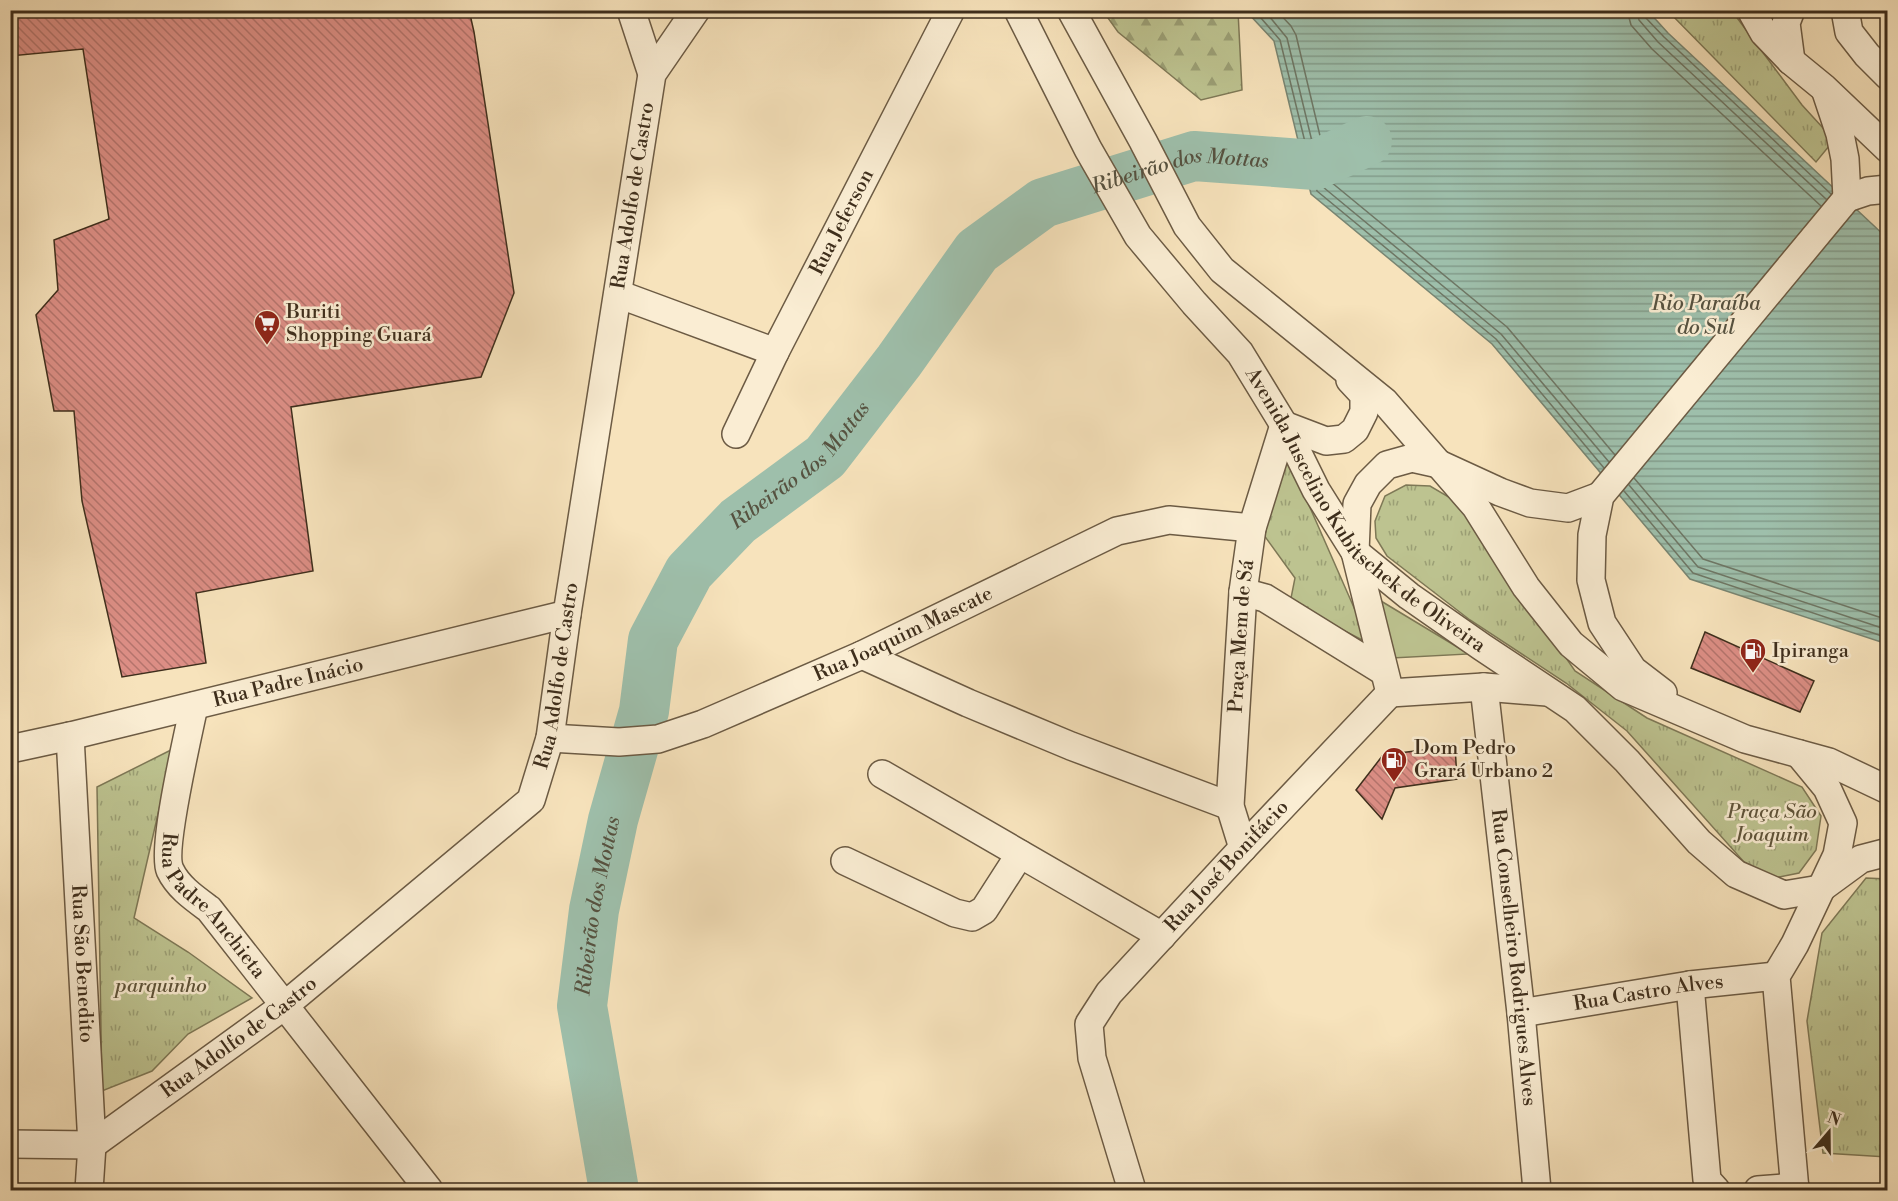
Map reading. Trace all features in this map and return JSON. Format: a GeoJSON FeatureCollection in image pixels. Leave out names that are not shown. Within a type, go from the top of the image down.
{"type":"FeatureCollection","features":[{"type":"Feature","properties":{"kind":"street"},"geometry":{"type":"LineString","coordinates":[[631,10],[652,74]]}},
{"type":"Feature","properties":{"kind":"street","name":"Rua Adolfo de Castro"},"geometry":{"type":"LineString","coordinates":[[92,1144],[284,1006],[531,800],[550,738],[567,614],[652,74],[696,10]]}},
{"type":"Feature","properties":{"kind":"street","name":"Rua Jeferson"},"geometry":{"type":"LineString","coordinates":[[736,434],[775,352],[951,10]]}},
{"type":"Feature","properties":{"kind":"street","name":"Avenida Juscelino Kubitschek de Oliveira"},"geometry":{"type":"LineString","coordinates":[[1018,10],[1088,149],[1138,236],[1194,303],[1240,353],[1284,425],[1316,490],[1354,552],[1409,596],[1575,708],[1627,761],[1699,842],[1736,874],[1784,895],[1820,889]]}},
{"type":"Feature","properties":{"kind":"street"},"geometry":{"type":"LineString","coordinates":[[1071,10],[1187,226],[1222,270],[1385,402],[1476,507],[1526,587],[1571,644],[1623,687],[1745,739],[1829,762],[1887,790]]}},
{"type":"Feature","properties":{"kind":"street"},"geometry":{"type":"LineString","coordinates":[[1751,10],[1764,33],[1791,61],[1824,88],[1887,149]]}},
{"type":"Feature","properties":{"kind":"street"},"geometry":{"type":"LineString","coordinates":[[1791,10],[1786,23],[1791,61]]}},
{"type":"Feature","properties":{"kind":"street"},"geometry":{"type":"LineString","coordinates":[[1845,10],[1849,32],[1887,76]]}},
{"type":"Feature","properties":{"kind":"street"},"geometry":{"type":"LineString","coordinates":[[1824,88],[1840,134],[1845,159],[1844,203]]}},
{"type":"Feature","properties":{"kind":"street"},"geometry":{"type":"LineString","coordinates":[[1694,717],[1633,670],[1602,623],[1591,580],[1592,535],[1603,493],[1844,203],[1868,191],[1887,189]]}},
{"type":"Feature","properties":{"kind":"street"},"geometry":{"type":"LineString","coordinates":[[618,294],[775,352]]}},
{"type":"Feature","properties":{"kind":"street"},"geometry":{"type":"LineString","coordinates":[[1284,425],[1326,441],[1344,438],[1355,430],[1364,412],[1364,395],[1320,348]]}},
{"type":"Feature","properties":{"kind":"street","name":"Praça Mem de Sá"},"geometry":{"type":"LineString","coordinates":[[1243,848],[1230,806],[1243,592],[1252,528],[1284,425]]}},
{"type":"Feature","properties":{"kind":"street"},"geometry":{"type":"LineString","coordinates":[[1387,682],[1354,552],[1357,504],[1368,484],[1387,465],[1412,458],[1439,464],[1530,503],[1568,508],[1603,493]]}},
{"type":"Feature","properties":{"kind":"street","name":"Rua Joaquim Mascate"},"geometry":{"type":"LineString","coordinates":[[550,738],[619,742],[658,739],[703,724],[862,655],[1117,531],[1169,520],[1252,528]]}},
{"type":"Feature","properties":{"kind":"street"},"geometry":{"type":"LineString","coordinates":[[1243,592],[1265,598],[1387,682],[1551,692]]}},
{"type":"Feature","properties":{"kind":"street","name":"Rua Padre Inácio"},"geometry":{"type":"LineString","coordinates":[[10,749],[567,614]]}},
{"type":"Feature","properties":{"kind":"street"},"geometry":{"type":"LineString","coordinates":[[862,655],[968,703],[1230,806]]}},
{"type":"Feature","properties":{"kind":"street","name":"Rua José Bonifácio"},"geometry":{"type":"LineString","coordinates":[[1132,1191],[1092,1058],[1089,1024],[1109,993],[1243,848],[1387,682]]}},
{"type":"Feature","properties":{"kind":"street","name":"Rua Conselheiro Rodrigues Alves"},"geometry":{"type":"LineString","coordinates":[[1485,687],[1521,1013],[1537,1191]]}},
{"type":"Feature","properties":{"kind":"street","name":"Rua Padre Anchieta"},"geometry":{"type":"LineString","coordinates":[[194,706],[168,844],[169,869],[184,890],[209,909],[429,1191]]}},
{"type":"Feature","properties":{"kind":"street","name":"Rua São Benedito"},"geometry":{"type":"LineString","coordinates":[[70,736],[92,1144],[89,1191]]}},
{"type":"Feature","properties":{"kind":"street"},"geometry":{"type":"LineString","coordinates":[[1758,1191],[1795,1189],[1776,976],[1795,944],[1837,855],[1843,823],[1827,788],[1799,754]]}},
{"type":"Feature","properties":{"kind":"street"},"geometry":{"type":"LineString","coordinates":[[882,774],[1162,936]]}},
{"type":"Feature","properties":{"kind":"street"},"geometry":{"type":"LineString","coordinates":[[1820,889],[1861,859],[1887,852]]}},
{"type":"Feature","properties":{"kind":"street"},"geometry":{"type":"LineString","coordinates":[[845,861],[955,913],[972,917],[984,910],[1020,854]]}},
{"type":"Feature","properties":{"kind":"street","name":"Rua Castro Alves"},"geometry":{"type":"LineString","coordinates":[[1521,1013],[1690,985],[1776,976]]}},
{"type":"Feature","properties":{"kind":"street"},"geometry":{"type":"LineString","coordinates":[[1690,985],[1711,1185]]}},
{"type":"Feature","properties":{"kind":"street"},"geometry":{"type":"LineString","coordinates":[[10,1144],[92,1144]]}},
{"type":"Feature","properties":{"kind":"green space"},"geometry":{"type":"Polygon","coordinates":[[[1103,11],[1238,11],[1242,90],[1201,100],[1118,32],[1103,11]]]}},
{"type":"Feature","properties":{"kind":"green space"},"geometry":{"type":"Polygon","coordinates":[[[1668,11],[1732,11],[1802,105],[1834,140],[1816,162],[1668,11]]]}},
{"type":"Feature","properties":{"kind":"green space"},"geometry":{"type":"Polygon","coordinates":[[[1286,453],[1370,644],[1290,603],[1295,578],[1258,527],[1286,453]]]}},
{"type":"Feature","properties":{"kind":"green space","name":"Praça São Joaquim"},"geometry":{"type":"Polygon","coordinates":[[[1406,485],[1430,486],[1459,503],[1575,671],[1647,718],[1802,787],[1821,816],[1816,850],[1799,873],[1774,878],[1744,862],[1627,731],[1566,683],[1470,620],[1387,556],[1376,538],[1375,521],[1385,496],[1406,485]]]}},
{"type":"Feature","properties":{"kind":"green space"},"geometry":{"type":"Polygon","coordinates":[[[1376,598],[1469,654],[1392,658],[1376,598]]]}},
{"type":"Feature","properties":{"kind":"green space","name":"parquinho"},"geometry":{"type":"Polygon","coordinates":[[[173,749],[134,918],[188,952],[252,998],[188,1034],[152,1071],[102,1091],[97,787],[173,749]]]}},
{"type":"Feature","properties":{"kind":"green space"},"geometry":{"type":"Polygon","coordinates":[[[1866,878],[1887,879],[1887,1157],[1823,1153],[1807,1021],[1822,933],[1866,878]]]}},
{"type":"Feature","properties":{"kind":"water","name":"Rio Paraíba do Sul"},"geometry":{"type":"Polygon","coordinates":[[[1246,11],[1648,11],[1668,33],[1887,238],[1887,644],[1690,579],[1492,344],[1311,194],[1274,41],[1246,11]]]}},
{"type":"Feature","properties":{"kind":"building","name":"Buriti Shopping Guará"},"geometry":{"type":"Polygon","coordinates":[[[10,10],[469,10],[514,293],[481,377],[291,407],[313,571],[196,593],[206,663],[122,677],[82,501],[74,411],[54,411],[36,315],[58,290],[54,240],[109,219],[83,49],[10,56],[10,10]]]}},
{"type":"Feature","properties":{"kind":"building","name":"Ipiranga"},"geometry":{"type":"Polygon","coordinates":[[[1705,632],[1814,681],[1800,712],[1691,668],[1705,632]]]}},
{"type":"Feature","properties":{"kind":"building","name":"Dom Pedro Grará Urbano 2"},"geometry":{"type":"Polygon","coordinates":[[[1455,746],[1457,779],[1395,788],[1382,819],[1356,790],[1383,755],[1455,746]]]}},
{"type":"Feature","properties":{"kind":"waterway","name":"Ribeirão dos Mottas"},"geometry":{"type":"LineString","coordinates":[[614,1190],[582,1006],[594,910],[613,820],[644,711],[653,640],[689,572],[738,521],[825,457],[899,361],[977,251],[1043,203],[1194,156],[1315,165],[1367,141]]}},
{"type":"Feature","properties":{"kind":"place","name":"Buriti Shopping Guará"},"geometry":{"type":"Point","coordinates":[267,346]}},
{"type":"Feature","properties":{"kind":"place","name":"Ipiranga"},"geometry":{"type":"Point","coordinates":[1753,674]}},
{"type":"Feature","properties":{"kind":"place","name":"Dom Pedro Grará Urbano 2"},"geometry":{"type":"Point","coordinates":[1394,783]}}]}
